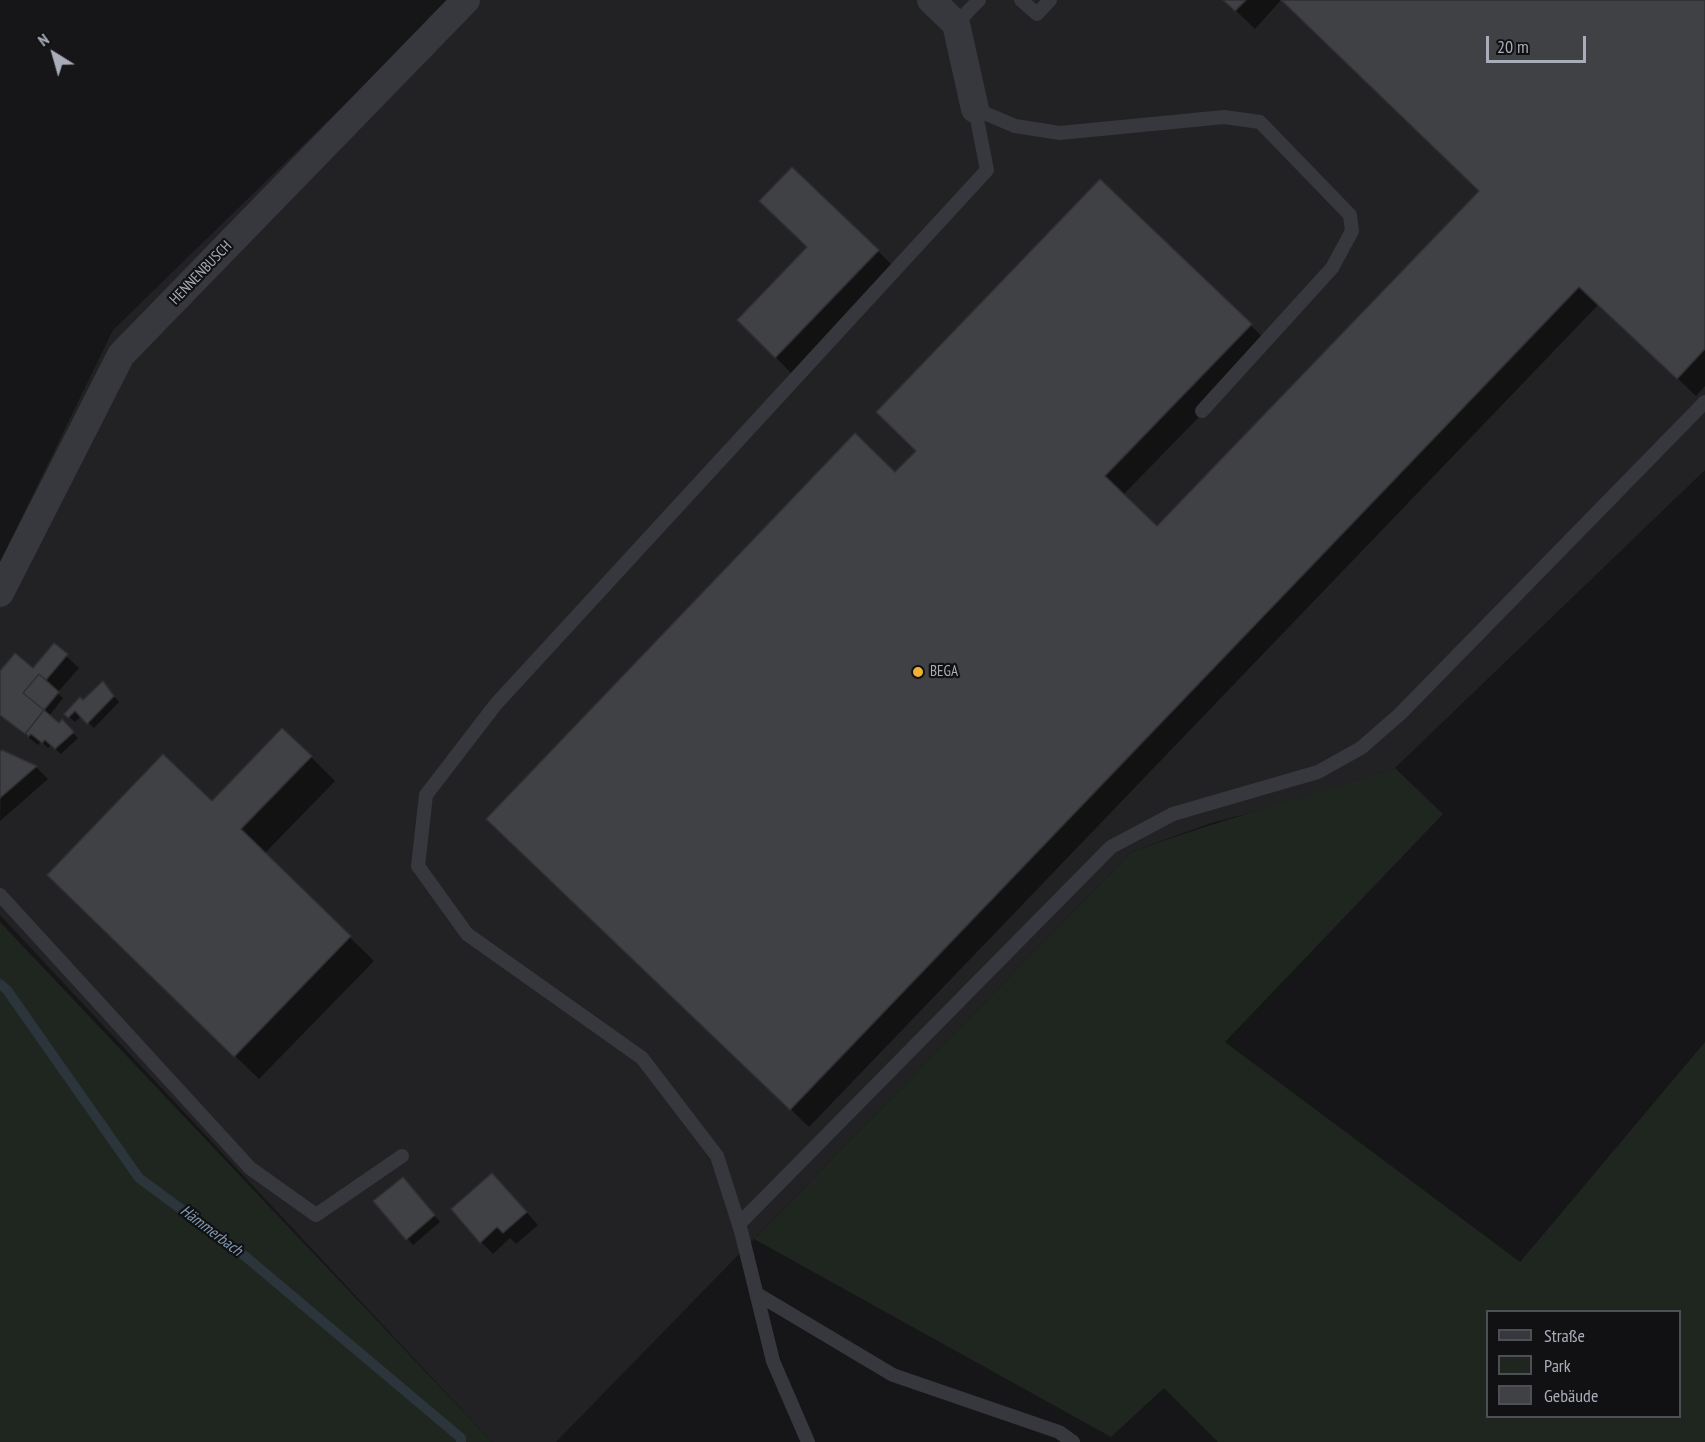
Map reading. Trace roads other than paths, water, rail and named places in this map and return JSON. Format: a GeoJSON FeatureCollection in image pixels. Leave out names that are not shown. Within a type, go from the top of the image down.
{"type":"FeatureCollection","features":[{"type":"Feature","properties":{"kind":"street","name":"HENNENBUSCH"},"geometry":{"type":"LineString","coordinates":[[0,593],[121,355],[466,0]]}},
{"type":"Feature","properties":{"kind":"street"},"geometry":{"type":"LineString","coordinates":[[931,0],[956,24],[975,109]]}},
{"type":"Feature","properties":{"kind":"lane"},"geometry":{"type":"LineString","coordinates":[[956,24],[979,0]]}},
{"type":"Feature","properties":{"kind":"lane"},"geometry":{"type":"LineString","coordinates":[[1021,0],[1037,14],[1050,0]]}},
{"type":"Feature","properties":{"kind":"lane"},"geometry":{"type":"LineString","coordinates":[[975,109],[1015,126],[1060,134],[1224,117],[1260,122],[1350,215],[1352,231],[1332,268],[1202,411]]}},
{"type":"Feature","properties":{"kind":"lane"},"geometry":{"type":"LineString","coordinates":[[808,1442],[773,1361],[739,1224],[717,1156],[642,1058],[467,934],[418,866],[426,795],[495,704],[987,170],[975,109]]}},
{"type":"Feature","properties":{"kind":"lane"},"geometry":{"type":"LineString","coordinates":[[739,1224],[1111,847],[1173,814],[1318,772],[1361,748],[1400,714],[1705,402]]}},
{"type":"Feature","properties":{"kind":"lane"},"geometry":{"type":"LineString","coordinates":[[0,896],[250,1167],[316,1215],[402,1156]]}},
{"type":"Feature","properties":{"kind":"lane"},"geometry":{"type":"LineString","coordinates":[[757,1294],[893,1375],[1059,1432],[1073,1442]]}},
{"type":"Feature","properties":{"kind":"waterway","name":"Hämmerbach"},"geometry":{"type":"LineString","coordinates":[[0,984],[7,990],[139,1178],[246,1257],[461,1438],[461,1442]]}},
{"type":"Feature","properties":{"kind":"place","name":"BEGA"},"geometry":{"type":"Point","coordinates":[918,672]}}]}
